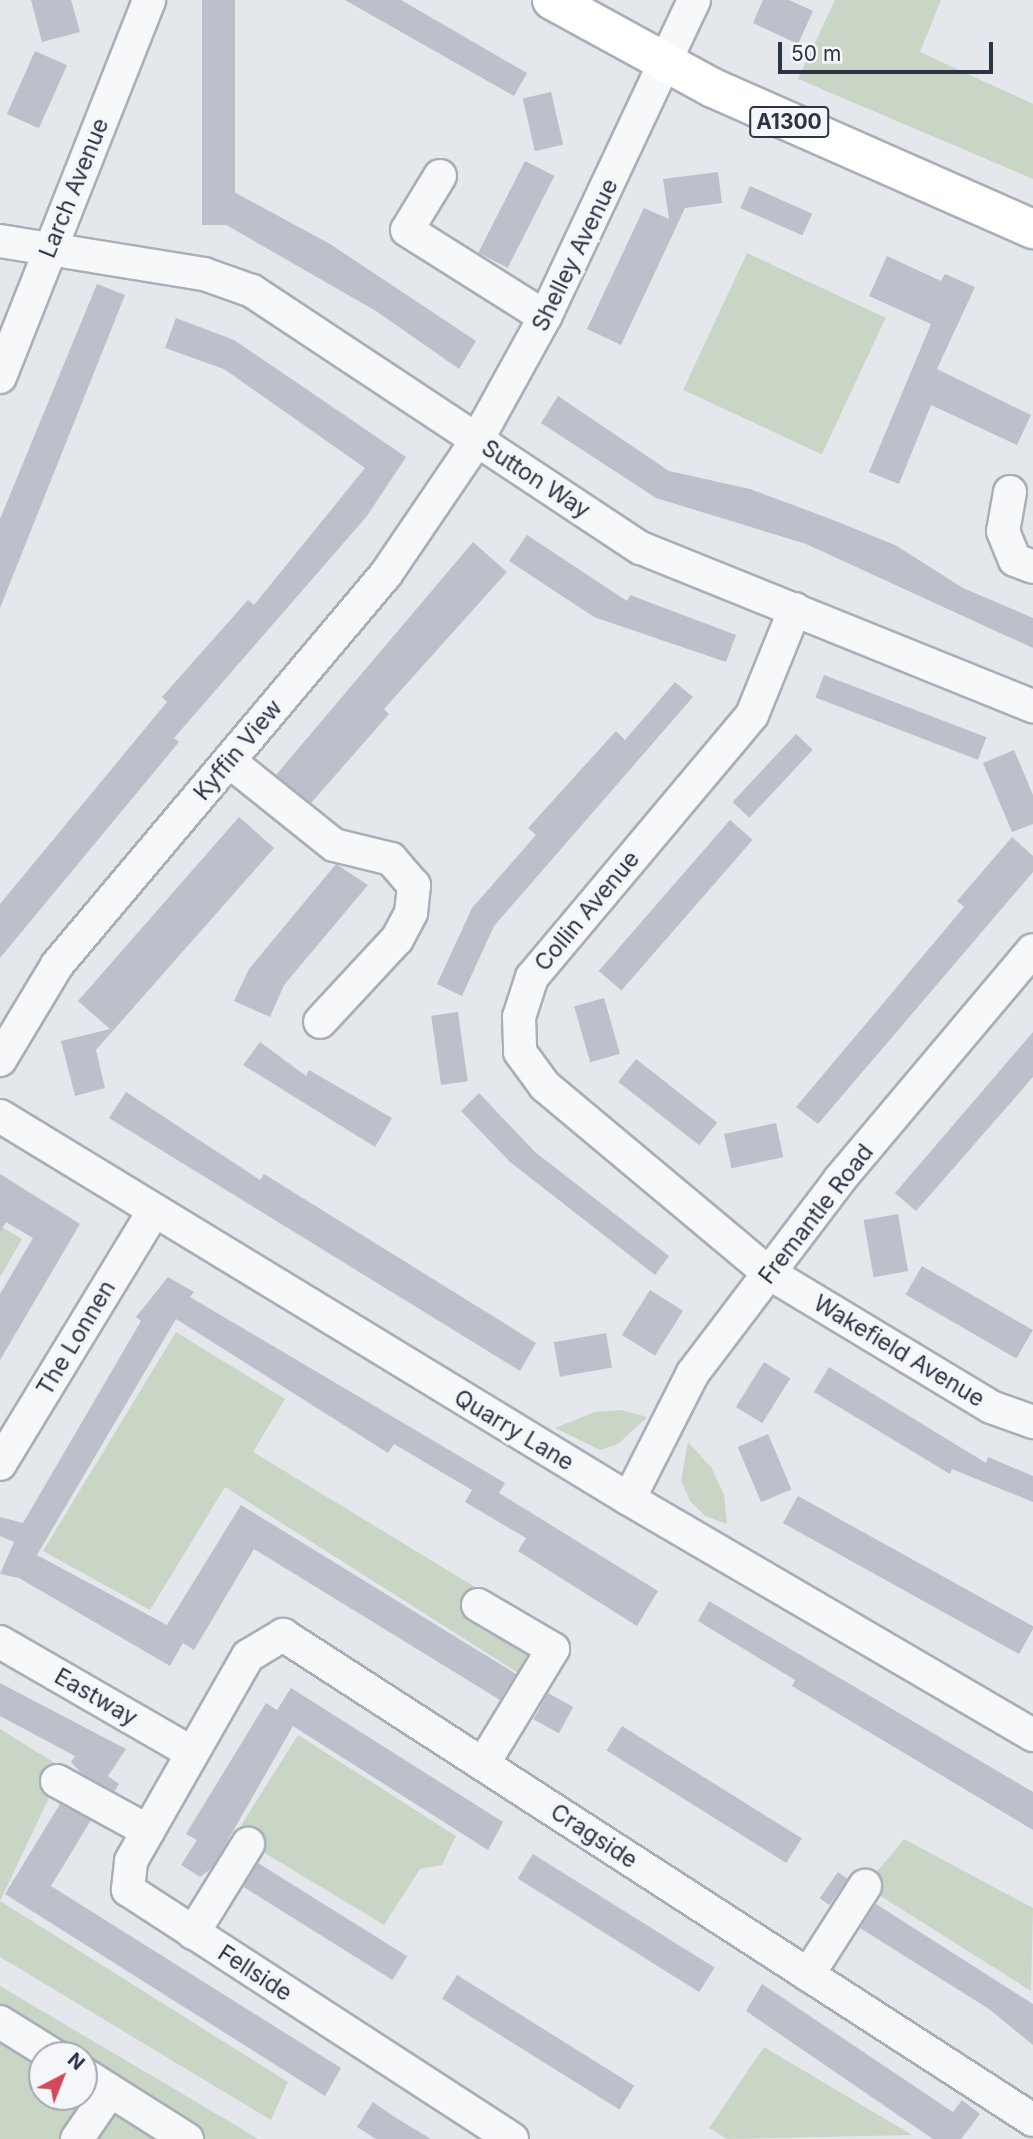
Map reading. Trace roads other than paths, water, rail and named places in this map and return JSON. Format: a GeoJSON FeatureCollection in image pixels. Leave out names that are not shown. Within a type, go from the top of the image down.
{"type":"FeatureCollection","features":[{"type":"Feature","properties":{"kind":"main road","name":"A1300"},"geometry":{"type":"LineString","coordinates":[[552,0],[668,66],[1033,229]]}},
{"type":"Feature","properties":{"kind":"street","name":"Larch Avenue"},"geometry":{"type":"LineString","coordinates":[[0,377],[149,0]]}},
{"type":"Feature","properties":{"kind":"street","name":"Shelley Avenue"},"geometry":{"type":"LineString","coordinates":[[477,440],[545,317],[668,66],[694,0]]}},
{"type":"Feature","properties":{"kind":"street"},"geometry":{"type":"LineString","coordinates":[[440,176],[407,229],[545,317]]}},
{"type":"Feature","properties":{"kind":"street","name":"Sutton Way"},"geometry":{"type":"LineString","coordinates":[[0,240],[50,246],[204,274],[252,291],[641,548],[1033,706]]}},
{"type":"Feature","properties":{"kind":"street","name":"Kyffin View"},"geometry":{"type":"LineString","coordinates":[[0,1060],[57,965],[386,574],[477,440]]}},
{"type":"Feature","properties":{"kind":"street"},"geometry":{"type":"LineString","coordinates":[[1010,492],[1003,531],[1015,561],[1033,567]]}},
{"type":"Feature","properties":{"kind":"street","name":"Collin Avenue"},"geometry":{"type":"LineString","coordinates":[[769,1273],[545,1086],[520,1052],[519,1017],[532,977],[752,715],[795,609]]}},
{"type":"Feature","properties":{"kind":"street"},"geometry":{"type":"LineString","coordinates":[[229,761],[334,845],[391,859],[414,885],[411,913],[397,939],[320,1022]]}},
{"type":"Feature","properties":{"kind":"street","name":"Fremantle Road"},"geometry":{"type":"LineString","coordinates":[[629,1499],[693,1373],[769,1273],[1033,950]]}},
{"type":"Feature","properties":{"kind":"street","name":"Quarry Lane"},"geometry":{"type":"LineString","coordinates":[[0,1116],[153,1212],[629,1499],[1033,1735]]}},
{"type":"Feature","properties":{"kind":"street","name":"The Lonnen"},"geometry":{"type":"LineString","coordinates":[[0,1464],[153,1212]]}},
{"type":"Feature","properties":{"kind":"street","name":"Wakefield Avenue"},"geometry":{"type":"LineString","coordinates":[[769,1273],[992,1407],[1033,1422]]}},
{"type":"Feature","properties":{"kind":"street"},"geometry":{"type":"LineString","coordinates":[[478,1605],[553,1649],[483,1764]]}},
{"type":"Feature","properties":{"kind":"street","name":"Cragside"},"geometry":{"type":"LineString","coordinates":[[192,1753],[248,1656],[283,1635],[1033,2120]]}},
{"type":"Feature","properties":{"kind":"street","name":"Eastway"},"geometry":{"type":"LineString","coordinates":[[0,1642],[192,1753]]}},
{"type":"Feature","properties":{"kind":"street","name":"Fellside"},"geometry":{"type":"LineString","coordinates":[[192,1753],[131,1861],[128,1891],[512,2139]]}},
{"type":"Feature","properties":{"kind":"street"},"geometry":{"type":"LineString","coordinates":[[57,1781],[148,1831]]}},
{"type":"Feature","properties":{"kind":"street"},"geometry":{"type":"LineString","coordinates":[[193,1933],[248,1844]]}},
{"type":"Feature","properties":{"kind":"street"},"geometry":{"type":"LineString","coordinates":[[808,1975],[865,1886]]}},
{"type":"Feature","properties":{"kind":"street"},"geometry":{"type":"LineString","coordinates":[[0,2023],[30,2041]]}},
{"type":"Feature","properties":{"kind":"street"},"geometry":{"type":"LineString","coordinates":[[98,2084],[187,2139]]}},
{"type":"Feature","properties":{"kind":"street"},"geometry":{"type":"LineString","coordinates":[[77,2139],[87,2111]]}}]}
